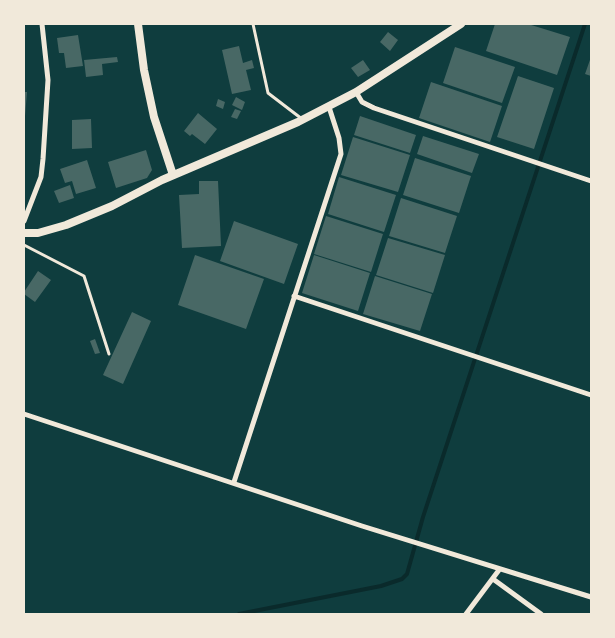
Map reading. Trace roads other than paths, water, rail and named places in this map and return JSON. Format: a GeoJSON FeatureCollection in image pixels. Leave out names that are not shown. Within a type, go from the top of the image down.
{"type":"FeatureCollection","features":[{"type":"Feature","properties":{"kind":"street"},"geometry":{"type":"LineString","coordinates":[[24,221],[41,177],[43,159],[48,80],[42,24]]}},
{"type":"Feature","properties":{"kind":"street"},"geometry":{"type":"LineString","coordinates":[[138,24],[144,70],[154,117],[173,175]]}},
{"type":"Feature","properties":{"kind":"street"},"geometry":{"type":"LineString","coordinates":[[24,233],[38,232],[66,225],[112,206],[173,175],[303,120],[356,92],[460,24]]}},
{"type":"Feature","properties":{"kind":"street"},"geometry":{"type":"LineString","coordinates":[[356,92],[362,102],[374,108],[591,180]]}},
{"type":"Feature","properties":{"kind":"street"},"geometry":{"type":"LineString","coordinates":[[234,482],[341,154],[339,138],[329,107]]}},
{"type":"Feature","properties":{"kind":"street"},"geometry":{"type":"LineString","coordinates":[[294,296],[591,395]]}},
{"type":"Feature","properties":{"kind":"street"},"geometry":{"type":"LineString","coordinates":[[24,414],[499,570],[591,596]]}},
{"type":"Feature","properties":{"kind":"street"},"geometry":{"type":"LineString","coordinates":[[466,614],[499,570]]}},
{"type":"Feature","properties":{"kind":"street"},"geometry":{"type":"LineString","coordinates":[[493,579],[540,614]]}},
{"type":"Feature","properties":{"kind":"lane"},"geometry":{"type":"LineString","coordinates":[[253,24],[268,93],[303,120]]}},
{"type":"Feature","properties":{"kind":"lane"},"geometry":{"type":"LineString","coordinates":[[24,246],[84,276],[109,354]]}},
{"type":"Feature","properties":{"kind":"waterway"},"geometry":{"type":"LineString","coordinates":[[239,614],[381,586],[402,579],[407,574],[423,517],[585,24]]}}]}
